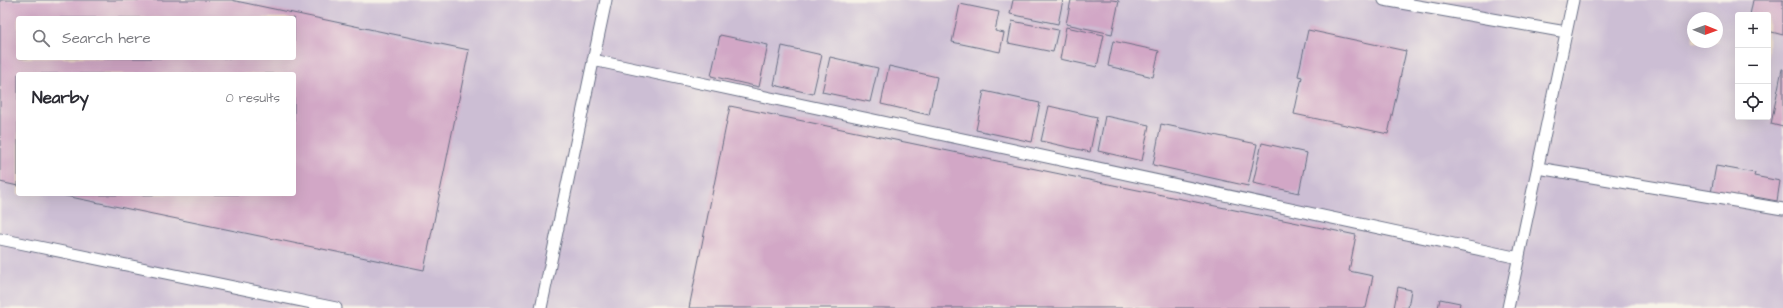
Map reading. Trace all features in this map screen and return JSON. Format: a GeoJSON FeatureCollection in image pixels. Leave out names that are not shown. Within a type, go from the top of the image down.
{"type":"FeatureCollection","features":[{"type":"Feature","properties":{"kind":"lane"},"geometry":{"type":"LineString","coordinates":[[541,308],[606,0]]}},
{"type":"Feature","properties":{"kind":"lane"},"geometry":{"type":"LineString","coordinates":[[1384,0],[1566,32]]}},
{"type":"Feature","properties":{"kind":"lane"},"geometry":{"type":"LineString","coordinates":[[1508,308],[1573,0]]}},
{"type":"Feature","properties":{"kind":"lane"},"geometry":{"type":"LineString","coordinates":[[593,60],[1519,258]]}},
{"type":"Feature","properties":{"kind":"lane"},"geometry":{"type":"LineString","coordinates":[[1538,168],[1783,209]]}},
{"type":"Feature","properties":{"kind":"lane"},"geometry":{"type":"LineString","coordinates":[[0,239],[336,308]]}},
{"type":"Feature","properties":{"kind":"shaded area"},"geometry":{"type":"Polygon","coordinates":[[[0,0],[1783,0],[1783,308],[0,308],[0,0]]]}},
{"type":"Feature","properties":{"kind":"building"},"geometry":{"type":"Polygon","coordinates":[[[0,0],[231,0],[469,50],[424,270],[66,196],[296,196],[296,72],[16,72],[16,186],[0,182],[0,0]]]}},
{"type":"Feature","properties":{"kind":"building"},"geometry":{"type":"Polygon","coordinates":[[[1013,0],[1063,0],[1058,24],[1010,14],[1013,0]]]}},
{"type":"Feature","properties":{"kind":"building"},"geometry":{"type":"Polygon","coordinates":[[[1071,0],[1119,1],[1112,34],[1066,24],[1071,0]]]}},
{"type":"Feature","properties":{"kind":"building"},"geometry":{"type":"Polygon","coordinates":[[[1753,0],[1783,0],[1783,35],[1771,32],[1771,12],[1751,12],[1753,0]]]}},
{"type":"Feature","properties":{"kind":"building"},"geometry":{"type":"Polygon","coordinates":[[[960,4],[999,12],[995,31],[1004,33],[1000,52],[952,42],[960,4]]]}},
{"type":"Feature","properties":{"kind":"building"},"geometry":{"type":"Polygon","coordinates":[[[1012,21],[1058,30],[1053,52],[1008,43],[1012,21]]]}},
{"type":"Feature","properties":{"kind":"building"},"geometry":{"type":"Polygon","coordinates":[[[1066,27],[1104,35],[1097,67],[1060,59],[1066,27]]]}},
{"type":"Feature","properties":{"kind":"building"},"geometry":{"type":"Polygon","coordinates":[[[1308,30],[1406,51],[1388,134],[1294,114],[1302,77],[1298,76],[1308,30]]]}},
{"type":"Feature","properties":{"kind":"building"},"geometry":{"type":"Polygon","coordinates":[[[720,35],[768,45],[759,87],[711,76],[720,35]]]}},
{"type":"Feature","properties":{"kind":"building"},"geometry":{"type":"Polygon","coordinates":[[[1113,41],[1159,51],[1153,77],[1108,66],[1113,41]]]}},
{"type":"Feature","properties":{"kind":"building"},"geometry":{"type":"Polygon","coordinates":[[[782,46],[822,55],[813,94],[774,85],[782,46]]]}},
{"type":"Feature","properties":{"kind":"building"},"geometry":{"type":"Polygon","coordinates":[[[830,57],[878,68],[870,102],[822,92],[830,57]]]}},
{"type":"Feature","properties":{"kind":"building"},"geometry":{"type":"Polygon","coordinates":[[[889,66],[937,77],[929,115],[881,104],[889,66]]]}},
{"type":"Feature","properties":{"kind":"building"},"geometry":{"type":"Polygon","coordinates":[[[1783,69],[1783,127],[1771,124],[1783,69]]]}},
{"type":"Feature","properties":{"kind":"building"},"geometry":{"type":"Polygon","coordinates":[[[984,91],[1040,103],[1032,142],[976,130],[984,91]]]}},
{"type":"Feature","properties":{"kind":"building"},"geometry":{"type":"Polygon","coordinates":[[[730,106],[1356,235],[1349,271],[1373,276],[1366,308],[689,308],[730,106]]]}},
{"type":"Feature","properties":{"kind":"building"},"geometry":{"type":"Polygon","coordinates":[[[1049,106],[1097,117],[1090,152],[1041,141],[1049,106]]]}},
{"type":"Feature","properties":{"kind":"building"},"geometry":{"type":"Polygon","coordinates":[[[1105,116],[1149,125],[1142,161],[1098,151],[1105,116]]]}},
{"type":"Feature","properties":{"kind":"building"},"geometry":{"type":"Polygon","coordinates":[[[1161,124],[1257,144],[1248,186],[1153,165],[1161,124]]]}},
{"type":"Feature","properties":{"kind":"building"},"geometry":{"type":"Polygon","coordinates":[[[1262,143],[1307,153],[1299,193],[1253,183],[1262,143]]]}},
{"type":"Feature","properties":{"kind":"building"},"geometry":{"type":"Polygon","coordinates":[[[1716,166],[1755,173],[1754,176],[1780,181],[1777,201],[1750,196],[1750,200],[1711,193],[1716,166]]]}},
{"type":"Feature","properties":{"kind":"building"},"geometry":{"type":"Polygon","coordinates":[[[1398,287],[1411,290],[1408,308],[1394,308],[1398,287]]]}},
{"type":"Feature","properties":{"kind":"building"},"geometry":{"type":"Polygon","coordinates":[[[1440,299],[1460,303],[1459,308],[1438,308],[1440,299]]]}}]}
